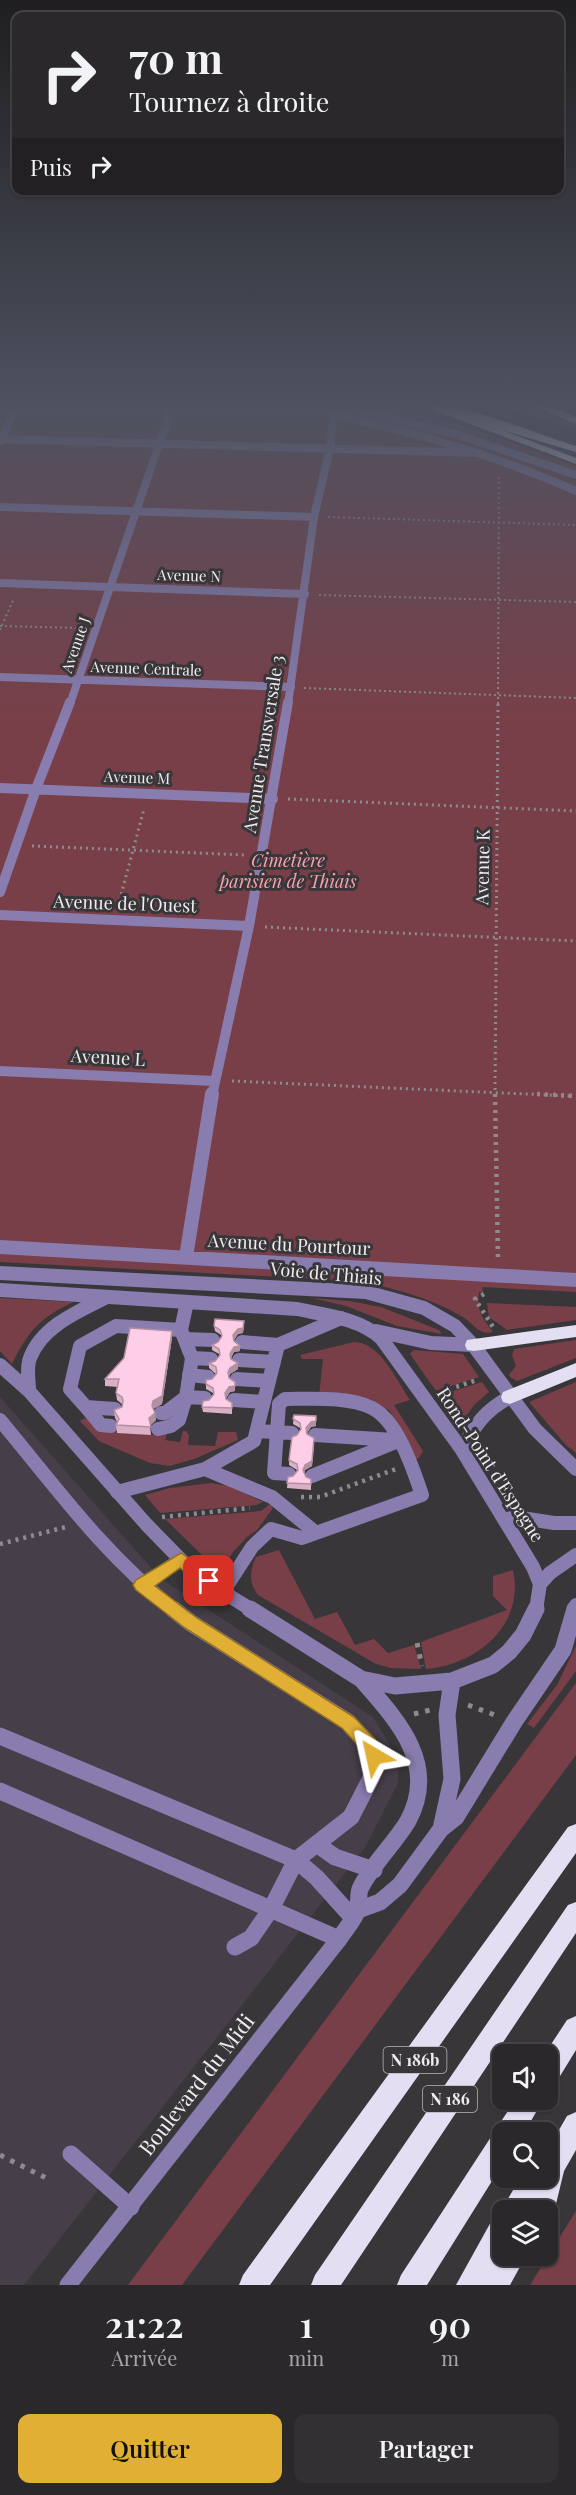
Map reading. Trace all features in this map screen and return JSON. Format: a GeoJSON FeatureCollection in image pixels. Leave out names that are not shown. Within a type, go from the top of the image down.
{"type":"FeatureCollection","features":[{"type":"Feature","properties":{"kind":"highway"},"geometry":{"type":"LineString","coordinates":[[474,1345],[576,1331]]}},
{"type":"Feature","properties":{"kind":"highway"},"geometry":{"type":"LineString","coordinates":[[510,1397],[576,1370]]}},
{"type":"Feature","properties":{"kind":"highway","name":"N 186b"},"geometry":{"type":"LineString","coordinates":[[253,2285],[576,1834]]}},
{"type":"Feature","properties":{"kind":"highway","name":"N 186"},"geometry":{"type":"LineString","coordinates":[[325,2285],[576,1914]]}},
{"type":"Feature","properties":{"kind":"highway"},"geometry":{"type":"LineString","coordinates":[[558,2056],[576,2028]]}},
{"type":"Feature","properties":{"kind":"highway"},"geometry":{"type":"LineString","coordinates":[[558,2152],[576,2125]]}},
{"type":"Feature","properties":{"kind":"highway"},"geometry":{"type":"LineString","coordinates":[[411,2285],[492,2158]]}},
{"type":"Feature","properties":{"kind":"highway"},"geometry":{"type":"LineString","coordinates":[[523,2200],[532,2188]]}},
{"type":"Feature","properties":{"kind":"highway"},"geometry":{"type":"LineString","coordinates":[[470,2285],[492,2247]]}},
{"type":"Feature","properties":{"kind":"highway"},"geometry":{"type":"LineString","coordinates":[[495,2285],[506,2266]]}},
{"type":"Feature","properties":{"kind":"street"},"geometry":{"type":"LineString","coordinates":[[123,511],[314,517]]}},
{"type":"Feature","properties":{"kind":"street","name":"Avenue J"},"geometry":{"type":"LineString","coordinates":[[0,892],[36,789],[79,680],[135,511]]}},
{"type":"Feature","properties":{"kind":"street","name":"Avenue Transversale 3"},"geometry":{"type":"LineString","coordinates":[[186,1257],[214,1081],[249,926],[273,799],[315,511]]}},
{"type":"Feature","properties":{"kind":"street","name":"Avenue N"},"geometry":{"type":"LineString","coordinates":[[0,583],[305,594]]}},
{"type":"Feature","properties":{"kind":"street","name":"Avenue Centrale"},"geometry":{"type":"LineString","coordinates":[[0,677],[291,687]]}},
{"type":"Feature","properties":{"kind":"street","name":"Avenue M"},"geometry":{"type":"LineString","coordinates":[[0,788],[273,799]]}},
{"type":"Feature","properties":{"kind":"street","name":"Avenue de l'Ouest"},"geometry":{"type":"LineString","coordinates":[[0,915],[249,926]]}},
{"type":"Feature","properties":{"kind":"street","name":"Avenue L"},"geometry":{"type":"LineString","coordinates":[[0,1071],[214,1081]]}},
{"type":"Feature","properties":{"kind":"street","name":"Avenue du Pourtour"},"geometry":{"type":"LineString","coordinates":[[0,1248],[576,1280]]}},
{"type":"Feature","properties":{"kind":"street","name":"Voie de Thiais"},"geometry":{"type":"LineString","coordinates":[[0,1272],[366,1292],[399,1300],[427,1310],[455,1325],[474,1345],[549,1448],[576,1469]]}},
{"type":"Feature","properties":{"kind":"street","name":"Rond-Point d'Espagne"},"geometry":{"type":"LineString","coordinates":[[0,1290],[297,1309],[341,1318],[372,1330],[388,1347],[462,1450],[503,1515],[540,1584]]}},
{"type":"Feature","properties":{"kind":"street"},"geometry":{"type":"LineString","coordinates":[[29,1391],[30,1359],[42,1338],[66,1319],[110,1296]]}},
{"type":"Feature","properties":{"kind":"street"},"geometry":{"type":"LineString","coordinates":[[158,1429],[171,1426],[179,1420],[186,1397],[192,1358],[183,1334],[187,1302]]}},
{"type":"Feature","properties":{"kind":"street"},"geometry":{"type":"LineString","coordinates":[[242,1342],[278,1345],[341,1318]]}},
{"type":"Feature","properties":{"kind":"street"},"geometry":{"type":"LineString","coordinates":[[111,1426],[101,1425],[70,1389],[80,1346],[116,1326],[213,1340]]}},
{"type":"Feature","properties":{"kind":"street"},"geometry":{"type":"LineString","coordinates":[[372,1330],[431,1343],[474,1345]]}},
{"type":"Feature","properties":{"kind":"street"},"geometry":{"type":"LineString","coordinates":[[117,1492],[205,1469],[251,1443],[257,1431],[278,1345]]}},
{"type":"Feature","properties":{"kind":"street"},"geometry":{"type":"LineString","coordinates":[[192,1358],[211,1359]]}},
{"type":"Feature","properties":{"kind":"street"},"geometry":{"type":"LineString","coordinates":[[239,1360],[274,1362]]}},
{"type":"Feature","properties":{"kind":"street"},"geometry":{"type":"LineString","coordinates":[[0,1365],[29,1391],[117,1492],[181,1560],[223,1592],[361,1679],[395,1718],[416,1757],[420,1779],[418,1794],[408,1820],[360,1890],[355,1914]]}},
{"type":"Feature","properties":{"kind":"street"},"geometry":{"type":"LineString","coordinates":[[189,1375],[208,1377]]}},
{"type":"Feature","properties":{"kind":"street"},"geometry":{"type":"LineString","coordinates":[[237,1379],[269,1381]]}},
{"type":"Feature","properties":{"kind":"street"},"geometry":{"type":"LineString","coordinates":[[161,1413],[165,1413],[186,1397],[205,1398]]}},
{"type":"Feature","properties":{"kind":"street"},"geometry":{"type":"LineString","coordinates":[[462,1450],[476,1422],[486,1410],[510,1397]]}},
{"type":"Feature","properties":{"kind":"street"},"geometry":{"type":"LineString","coordinates":[[223,1592],[252,1547],[271,1529],[309,1535],[422,1495],[411,1464],[398,1441],[382,1414],[372,1408],[285,1399],[279,1404],[274,1473],[289,1474]]}},
{"type":"Feature","properties":{"kind":"street"},"geometry":{"type":"LineString","coordinates":[[234,1400],[264,1402]]}},
{"type":"Feature","properties":{"kind":"street"},"geometry":{"type":"LineString","coordinates":[[86,1407],[115,1409]]}},
{"type":"Feature","properties":{"kind":"street"},"geometry":{"type":"LineString","coordinates":[[0,1420],[85,1522],[142,1585],[191,1623],[348,1722],[368,1744],[374,1756],[375,1763],[371,1778],[351,1817],[296,1860],[271,1909],[251,1938],[234,1947]]}},
{"type":"Feature","properties":{"kind":"street"},"geometry":{"type":"LineString","coordinates":[[257,1431],[292,1433]]}},
{"type":"Feature","properties":{"kind":"street"},"geometry":{"type":"LineString","coordinates":[[315,1435],[398,1441]]}},
{"type":"Feature","properties":{"kind":"street"},"geometry":{"type":"LineString","coordinates":[[312,1476],[398,1441]]}},
{"type":"Feature","properties":{"kind":"street"},"geometry":{"type":"LineString","coordinates":[[205,1469],[272,1497],[309,1535]]}},
{"type":"Feature","properties":{"kind":"street"},"geometry":{"type":"LineString","coordinates":[[503,1515],[554,1523],[576,1523]]}},
{"type":"Feature","properties":{"kind":"street"},"geometry":{"type":"LineString","coordinates":[[361,1679],[395,1686],[423,1685],[452,1681],[493,1665],[509,1652],[523,1635],[536,1610],[540,1584],[550,1573],[576,1555]]}},
{"type":"Feature","properties":{"kind":"street"},"geometry":{"type":"LineString","coordinates":[[142,1585],[181,1560]]}},
{"type":"Feature","properties":{"kind":"street"},"geometry":{"type":"LineString","coordinates":[[355,1914],[380,1902],[400,1885],[441,1829],[456,1817],[514,1722],[552,1669],[570,1632],[576,1605]]}},
{"type":"Feature","properties":{"kind":"street"},"geometry":{"type":"LineString","coordinates":[[441,1829],[452,1779],[452,1746],[447,1715],[452,1681]]}},
{"type":"Feature","properties":{"kind":"street"},"geometry":{"type":"LineString","coordinates":[[0,1736],[296,1860],[355,1914]]}},
{"type":"Feature","properties":{"kind":"street"},"geometry":{"type":"LineString","coordinates":[[0,1791],[339,1939]]}},
{"type":"Feature","properties":{"kind":"street"},"geometry":{"type":"LineString","coordinates":[[318,1845],[335,1857],[374,1870]]}},
{"type":"Feature","properties":{"kind":"street","name":"Boulevard du Midi"},"geometry":{"type":"LineString","coordinates":[[68,2285],[339,1939],[355,1914]]}},
{"type":"Feature","properties":{"kind":"street"},"geometry":{"type":"LineString","coordinates":[[71,2154],[131,2207]]}},
{"type":"Feature","properties":{"kind":"path","name":"Avenue K"},"geometry":{"type":"LineString","coordinates":[[499,1276],[495,1092],[500,511]]}},
{"type":"Feature","properties":{"kind":"path"},"geometry":{"type":"LineString","coordinates":[[314,517],[576,525]]}},
{"type":"Feature","properties":{"kind":"path"},"geometry":{"type":"LineString","coordinates":[[20,583],[1,627],[96,629]]}},
{"type":"Feature","properties":{"kind":"path"},"geometry":{"type":"LineString","coordinates":[[305,594],[576,603]]}},
{"type":"Feature","properties":{"kind":"path"},"geometry":{"type":"LineString","coordinates":[[291,687],[576,698]]}},
{"type":"Feature","properties":{"kind":"path"},"geometry":{"type":"LineString","coordinates":[[115,920],[147,794]]}},
{"type":"Feature","properties":{"kind":"path"},"geometry":{"type":"LineString","coordinates":[[273,799],[576,811]]}},
{"type":"Feature","properties":{"kind":"path"},"geometry":{"type":"LineString","coordinates":[[16,845],[262,855]]}},
{"type":"Feature","properties":{"kind":"path"},"geometry":{"type":"LineString","coordinates":[[249,926],[576,941]]}},
{"type":"Feature","properties":{"kind":"path"},"geometry":{"type":"LineString","coordinates":[[214,1081],[576,1096]]}},
{"type":"Feature","properties":{"kind":"path"},"geometry":{"type":"LineString","coordinates":[[492,1292],[480,1294],[476,1299],[484,1316],[497,1332]]}},
{"type":"Feature","properties":{"kind":"path"},"geometry":{"type":"LineString","coordinates":[[435,1394],[479,1380]]}},
{"type":"Feature","properties":{"kind":"path"},"geometry":{"type":"LineString","coordinates":[[161,1517],[257,1508]]}},
{"type":"Feature","properties":{"kind":"path"},"geometry":{"type":"LineString","coordinates":[[0,1544],[85,1522]]}},
{"type":"Feature","properties":{"kind":"path"},"geometry":{"type":"LineString","coordinates":[[417,1643],[423,1669]]}},
{"type":"Feature","properties":{"kind":"path"},"geometry":{"type":"LineString","coordinates":[[423,1704],[423,1712]]}},
{"type":"Feature","properties":{"kind":"path"},"geometry":{"type":"LineString","coordinates":[[466,1704],[497,1716]]}},
{"type":"Feature","properties":{"kind":"path"},"geometry":{"type":"LineString","coordinates":[[404,1716],[434,1709]]}},
{"type":"Feature","properties":{"kind":"path"},"geometry":{"type":"LineString","coordinates":[[0,2156],[50,2180]]}},
{"type":"Feature","properties":{"kind":"shaded area"},"geometry":{"type":"Polygon","coordinates":[[[0,1397],[161,1579],[373,1717],[398,1758],[398,1783],[366,1846],[24,2285],[0,2285],[0,1397]]]}},
{"type":"Feature","properties":{"kind":"green space","name":"Cimetière parisien de Thiais"},"geometry":{"type":"Polygon","coordinates":[[[0,511],[576,511],[576,1292],[482,1287],[483,1292],[479,1292],[479,1309],[493,1332],[488,1333],[479,1330],[440,1305],[373,1284],[373,1282],[0,1262],[0,511]]]}},
{"type":"Feature","properties":{"kind":"green space"},"geometry":{"type":"Polygon","coordinates":[[[0,1298],[73,1302],[43,1320],[36,1327],[12,1364],[0,1351],[0,1298]]]}},
{"type":"Feature","properties":{"kind":"green space"},"geometry":{"type":"Polygon","coordinates":[[[312,1298],[349,1301],[381,1307],[439,1330],[442,1334],[397,1326],[346,1306],[312,1298]]]}},
{"type":"Feature","properties":{"kind":"green space"},"geometry":{"type":"Polygon","coordinates":[[[487,1303],[576,1307],[576,1320],[507,1330],[489,1317],[487,1303]]]}},
{"type":"Feature","properties":{"kind":"green space"},"geometry":{"type":"Polygon","coordinates":[[[576,1340],[576,1358],[517,1381],[510,1377],[509,1375],[516,1366],[512,1355],[514,1349],[576,1340]]]}},
{"type":"Feature","properties":{"kind":"green space"},"geometry":{"type":"Polygon","coordinates":[[[354,1342],[372,1348],[380,1355],[410,1400],[394,1405],[423,1451],[419,1458],[416,1459],[389,1410],[366,1401],[319,1396],[323,1359],[302,1359],[300,1355],[354,1342]]]}},
{"type":"Feature","properties":{"kind":"green space"},"geometry":{"type":"Polygon","coordinates":[[[414,1350],[463,1354],[479,1377],[436,1391],[410,1354],[414,1350]]]}},
{"type":"Feature","properties":{"kind":"green space"},"geometry":{"type":"Polygon","coordinates":[[[482,1382],[489,1392],[474,1405],[461,1424],[456,1424],[440,1398],[441,1395],[482,1382]]]}},
{"type":"Feature","properties":{"kind":"green space"},"geometry":{"type":"Polygon","coordinates":[[[576,1382],[576,1453],[566,1445],[529,1402],[576,1382]]]}},
{"type":"Feature","properties":{"kind":"green space"},"geometry":{"type":"Polygon","coordinates":[[[85,1418],[110,1432],[156,1435],[168,1430],[165,1440],[180,1442],[183,1431],[186,1431],[189,1435],[188,1445],[215,1446],[218,1432],[236,1432],[238,1440],[194,1459],[170,1466],[150,1463],[99,1441],[80,1421],[85,1418]]]}},
{"type":"Feature","properties":{"kind":"green space"},"geometry":{"type":"Polygon","coordinates":[[[211,1483],[229,1486],[263,1502],[256,1505],[160,1513],[145,1495],[170,1488],[211,1483]]]}},
{"type":"Feature","properties":{"kind":"green space"},"geometry":{"type":"Polygon","coordinates":[[[270,1504],[273,1508],[257,1530],[247,1537],[220,1569],[203,1556],[165,1519],[261,1511],[270,1504]]]}},
{"type":"Feature","properties":{"kind":"green space"},"geometry":{"type":"Polygon","coordinates":[[[279,1550],[315,1619],[337,1612],[355,1645],[374,1639],[388,1653],[414,1645],[421,1669],[391,1668],[376,1664],[258,1595],[251,1576],[256,1557],[279,1550]]]}},
{"type":"Feature","properties":{"kind":"green space"},"geometry":{"type":"Polygon","coordinates":[[[513,1570],[515,1590],[512,1608],[493,1639],[463,1660],[426,1669],[421,1642],[507,1610],[493,1596],[493,1576],[513,1570]]]}},
{"type":"Feature","properties":{"kind":"green space"},"geometry":{"type":"Polygon","coordinates":[[[576,1646],[576,1671],[534,1728],[527,1724],[557,1685],[576,1646]]]}},
{"type":"Feature","properties":{"kind":"green space"},"geometry":{"type":"Polygon","coordinates":[[[576,1683],[576,1755],[182,2285],[128,2285],[576,1683]]]}},
{"type":"Feature","properties":{"kind":"green space"},"geometry":{"type":"Polygon","coordinates":[[[576,2211],[576,2285],[530,2285],[542,2266],[558,2266],[558,2240],[576,2211]]]}},
{"type":"Feature","properties":{"kind":"building"},"geometry":{"type":"Polygon","coordinates":[[[215,1319],[244,1321],[243,1328],[238,1329],[233,1335],[234,1341],[240,1346],[234,1347],[230,1354],[231,1359],[238,1363],[228,1372],[235,1386],[229,1387],[225,1393],[226,1399],[232,1403],[232,1408],[202,1407],[203,1401],[209,1400],[214,1394],[213,1388],[206,1384],[206,1380],[212,1379],[217,1373],[216,1367],[209,1363],[215,1361],[220,1355],[219,1349],[212,1345],[222,1336],[220,1330],[214,1326],[215,1319]]]}},
{"type":"Feature","properties":{"kind":"building"},"geometry":{"type":"Polygon","coordinates":[[[130,1328],[172,1331],[162,1396],[153,1401],[152,1406],[155,1413],[149,1418],[151,1427],[116,1425],[119,1419],[114,1410],[122,1407],[123,1401],[122,1397],[116,1393],[119,1379],[105,1379],[124,1358],[130,1328]]]}},
{"type":"Feature","properties":{"kind":"building"},"geometry":{"type":"Polygon","coordinates":[[[294,1415],[316,1416],[316,1421],[311,1422],[306,1428],[307,1434],[314,1438],[312,1461],[305,1465],[303,1470],[306,1477],[311,1479],[311,1484],[287,1483],[288,1477],[293,1476],[298,1470],[297,1464],[289,1460],[292,1437],[297,1435],[301,1429],[300,1423],[293,1419],[294,1415]]]}},
{"type":"Feature","properties":{"kind":"route"},"geometry":{"type":"LineString","coordinates":[[209,1581],[181,1560],[142,1585],[191,1623],[348,1722],[368,1744],[374,1756]]}}]}
